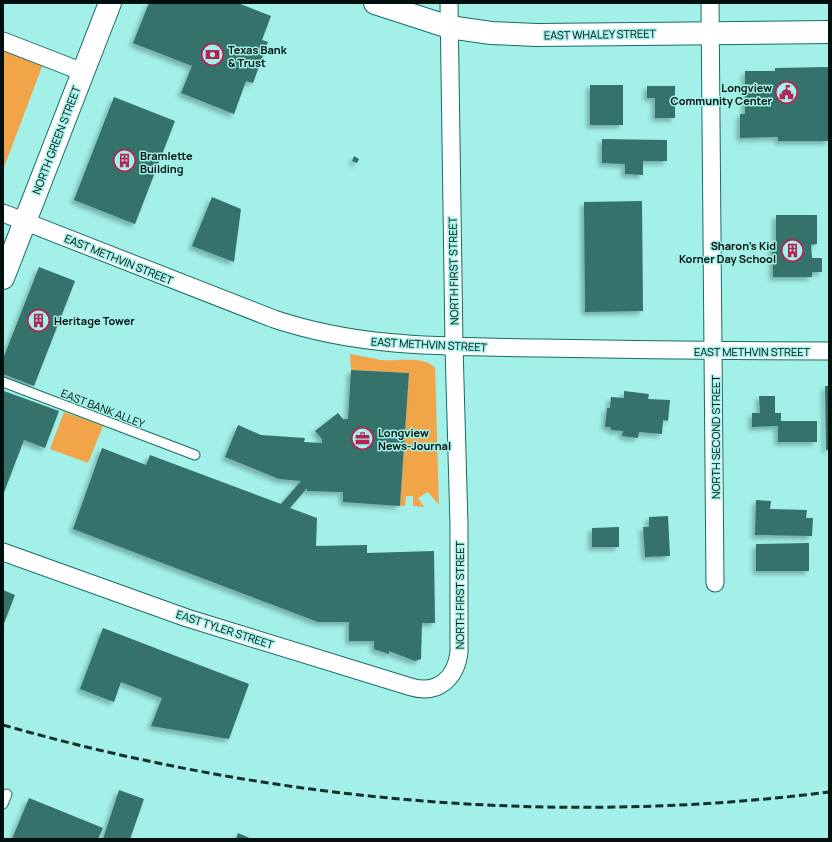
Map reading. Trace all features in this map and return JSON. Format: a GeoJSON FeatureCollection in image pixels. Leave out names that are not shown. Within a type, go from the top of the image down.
{"type":"FeatureCollection","features":[{"type":"Feature","properties":{"kind":"street","name":"NORTH GREEN STREET"},"geometry":{"type":"LineString","coordinates":[[3,278],[110,3]]}},
{"type":"Feature","properties":{"kind":"street","name":"EAST WHALEY STREET"},"geometry":{"type":"LineString","coordinates":[[375,3],[450,27],[491,33],[537,35],[829,32]]}},
{"type":"Feature","properties":{"kind":"street","name":"NORTH FIRST STREET"},"geometry":{"type":"LineString","coordinates":[[447,680],[452,674],[458,661],[460,638],[460,525],[454,346],[449,3]]}},
{"type":"Feature","properties":{"kind":"street","name":"NORTH SECOND STREET"},"geometry":{"type":"LineString","coordinates":[[710,3],[715,583]]}},
{"type":"Feature","properties":{"kind":"street"},"geometry":{"type":"LineString","coordinates":[[3,41],[83,72]]}},
{"type":"Feature","properties":{"kind":"street","name":"EAST METHVIN STREET"},"geometry":{"type":"LineString","coordinates":[[3,213],[194,289],[300,328],[370,342],[454,346],[714,351],[829,351]]}},
{"type":"Feature","properties":{"kind":"street","name":"EAST TYLER STREET"},"geometry":{"type":"LineString","coordinates":[[3,552],[187,618],[411,687],[426,690],[434,688],[447,680]]}},
{"type":"Feature","properties":{"kind":"lane","name":"EAST BANK ALLEY"},"geometry":{"type":"LineString","coordinates":[[3,382],[195,456]]}},
{"type":"Feature","properties":{"kind":"lane"},"geometry":{"type":"LineString","coordinates":[[3,804],[7,794]]}},
{"type":"Feature","properties":{"kind":"shaded area"},"geometry":{"type":"Polygon","coordinates":[[[3,48],[43,64],[3,170],[3,48]]]}},
{"type":"Feature","properties":{"kind":"shaded area"},"geometry":{"type":"Polygon","coordinates":[[[350,354],[381,360],[417,360],[430,364],[435,368],[439,505],[428,492],[418,498],[424,507],[413,506],[413,496],[406,496],[405,506],[400,506],[409,373],[351,370],[350,354]]]}},
{"type":"Feature","properties":{"kind":"shaded area"},"geometry":{"type":"Polygon","coordinates":[[[64,412],[103,426],[88,463],[50,449],[64,412]]]}},
{"type":"Feature","properties":{"kind":"building","name":"Texas Bank & Trust"},"geometry":{"type":"Polygon","coordinates":[[[149,3],[238,3],[271,16],[262,40],[268,42],[253,83],[246,81],[234,114],[181,93],[192,66],[133,43],[149,3]]]}},
{"type":"Feature","properties":{"kind":"building","name":"Longview Community Center"},"geometry":{"type":"Polygon","coordinates":[[[829,67],[829,141],[778,141],[778,137],[740,138],[740,114],[745,114],[745,71],[775,71],[775,68],[829,67]]]}},
{"type":"Feature","properties":{"kind":"building"},"geometry":{"type":"Polygon","coordinates":[[[590,85],[623,85],[623,125],[590,125],[590,85]]]}},
{"type":"Feature","properties":{"kind":"building"},"geometry":{"type":"Polygon","coordinates":[[[647,86],[675,86],[675,118],[655,118],[655,98],[647,98],[647,86]]]}},
{"type":"Feature","properties":{"kind":"building","name":"Bramlette Building"},"geometry":{"type":"Polygon","coordinates":[[[114,97],[175,121],[135,224],[74,200],[114,97]]]}},
{"type":"Feature","properties":{"kind":"building"},"geometry":{"type":"Polygon","coordinates":[[[602,139],[667,140],[667,161],[643,161],[643,175],[625,174],[625,164],[602,163],[602,139]]]}},
{"type":"Feature","properties":{"kind":"building"},"geometry":{"type":"Polygon","coordinates":[[[354,156],[359,159],[357,163],[352,161],[354,156]]]}},
{"type":"Feature","properties":{"kind":"building"},"geometry":{"type":"Polygon","coordinates":[[[212,197],[241,209],[234,262],[192,246],[212,197]]]}},
{"type":"Feature","properties":{"kind":"building"},"geometry":{"type":"Polygon","coordinates":[[[642,201],[643,311],[585,312],[584,202],[642,201]]]}},
{"type":"Feature","properties":{"kind":"building","name":"Sharon's Kid Korner Day School"},"geometry":{"type":"Polygon","coordinates":[[[776,215],[817,215],[817,244],[811,245],[812,258],[822,258],[822,272],[812,272],[812,277],[773,277],[772,245],[776,245],[776,215]]]}},
{"type":"Feature","properties":{"kind":"building","name":"Heritage Tower"},"geometry":{"type":"Polygon","coordinates":[[[39,267],[75,281],[34,386],[3,374],[3,359],[39,267]]]}},
{"type":"Feature","properties":{"kind":"building"},"geometry":{"type":"Polygon","coordinates":[[[351,370],[409,373],[400,506],[343,502],[343,492],[307,491],[307,488],[290,508],[317,518],[316,546],[367,545],[367,553],[434,551],[435,623],[422,623],[421,659],[415,661],[389,651],[389,654],[374,649],[374,641],[349,641],[349,622],[318,622],[73,529],[102,448],[146,465],[150,455],[281,504],[301,481],[279,479],[225,457],[238,425],[261,435],[305,438],[304,442],[322,443],[322,439],[315,431],[338,413],[343,419],[348,419],[351,370]]]}},
{"type":"Feature","properties":{"kind":"building"},"geometry":{"type":"Polygon","coordinates":[[[825,386],[829,386],[829,450],[826,450],[825,386]]]}},
{"type":"Feature","properties":{"kind":"building"},"geometry":{"type":"Polygon","coordinates":[[[4,391],[59,411],[45,448],[24,440],[3,495],[4,391]]]}},
{"type":"Feature","properties":{"kind":"building"},"geometry":{"type":"Polygon","coordinates":[[[624,391],[649,394],[648,399],[670,400],[668,421],[663,420],[662,434],[639,432],[638,438],[622,436],[623,431],[611,430],[611,427],[605,427],[607,408],[610,408],[611,397],[624,398],[624,391]]]}},
{"type":"Feature","properties":{"kind":"building"},"geometry":{"type":"Polygon","coordinates":[[[759,396],[775,396],[775,413],[781,413],[781,421],[817,421],[817,442],[778,442],[778,426],[752,427],[752,413],[760,413],[759,396]]]}},
{"type":"Feature","properties":{"kind":"building"},"geometry":{"type":"Polygon","coordinates":[[[756,500],[771,501],[770,509],[807,510],[806,518],[813,518],[812,536],[755,535],[756,500]]]}},
{"type":"Feature","properties":{"kind":"building"},"geometry":{"type":"Polygon","coordinates":[[[668,516],[670,556],[645,557],[643,527],[649,527],[649,517],[668,516]]]}},
{"type":"Feature","properties":{"kind":"building"},"geometry":{"type":"Polygon","coordinates":[[[619,527],[619,547],[592,547],[592,528],[619,527]]]}},
{"type":"Feature","properties":{"kind":"building"},"geometry":{"type":"Polygon","coordinates":[[[809,543],[809,571],[756,571],[756,544],[809,543]]]}},
{"type":"Feature","properties":{"kind":"building"},"geometry":{"type":"Polygon","coordinates":[[[3,590],[15,595],[3,626],[3,590]]]}},
{"type":"Feature","properties":{"kind":"building"},"geometry":{"type":"Polygon","coordinates":[[[103,628],[249,684],[229,739],[151,726],[162,698],[121,682],[114,702],[80,689],[103,628]]]}},
{"type":"Feature","properties":{"kind":"building"},"geometry":{"type":"Polygon","coordinates":[[[119,790],[144,799],[130,839],[103,839],[119,790]]]}},
{"type":"Feature","properties":{"kind":"building"},"geometry":{"type":"Polygon","coordinates":[[[29,798],[103,828],[98,839],[12,839],[29,798]]]}},
{"type":"Feature","properties":{"kind":"building"},"geometry":{"type":"Polygon","coordinates":[[[238,833],[252,839],[236,839],[238,833]]]}},
{"type":"Feature","properties":{"kind":"railway"},"geometry":{"type":"LineString","coordinates":[[3,725],[104,751],[206,772],[309,789],[413,800],[517,806],[621,807],[726,802],[829,792]]}},
{"type":"Feature","properties":{"kind":"place","name":"Texas Bank & Trust"},"geometry":{"type":"Point","coordinates":[213,55]}},
{"type":"Feature","properties":{"kind":"place","name":"Longview Community Center"},"geometry":{"type":"Point","coordinates":[787,93]}},
{"type":"Feature","properties":{"kind":"place","name":"Bramlette Building"},"geometry":{"type":"Point","coordinates":[124,161]}},
{"type":"Feature","properties":{"kind":"place","name":"Sharon's Kid Korner Day School"},"geometry":{"type":"Point","coordinates":[792,251]}},
{"type":"Feature","properties":{"kind":"place","name":"Heritage Tower"},"geometry":{"type":"Point","coordinates":[39,320]}},
{"type":"Feature","properties":{"kind":"place","name":"Longview News-Journal"},"geometry":{"type":"Point","coordinates":[363,438]}}]}
